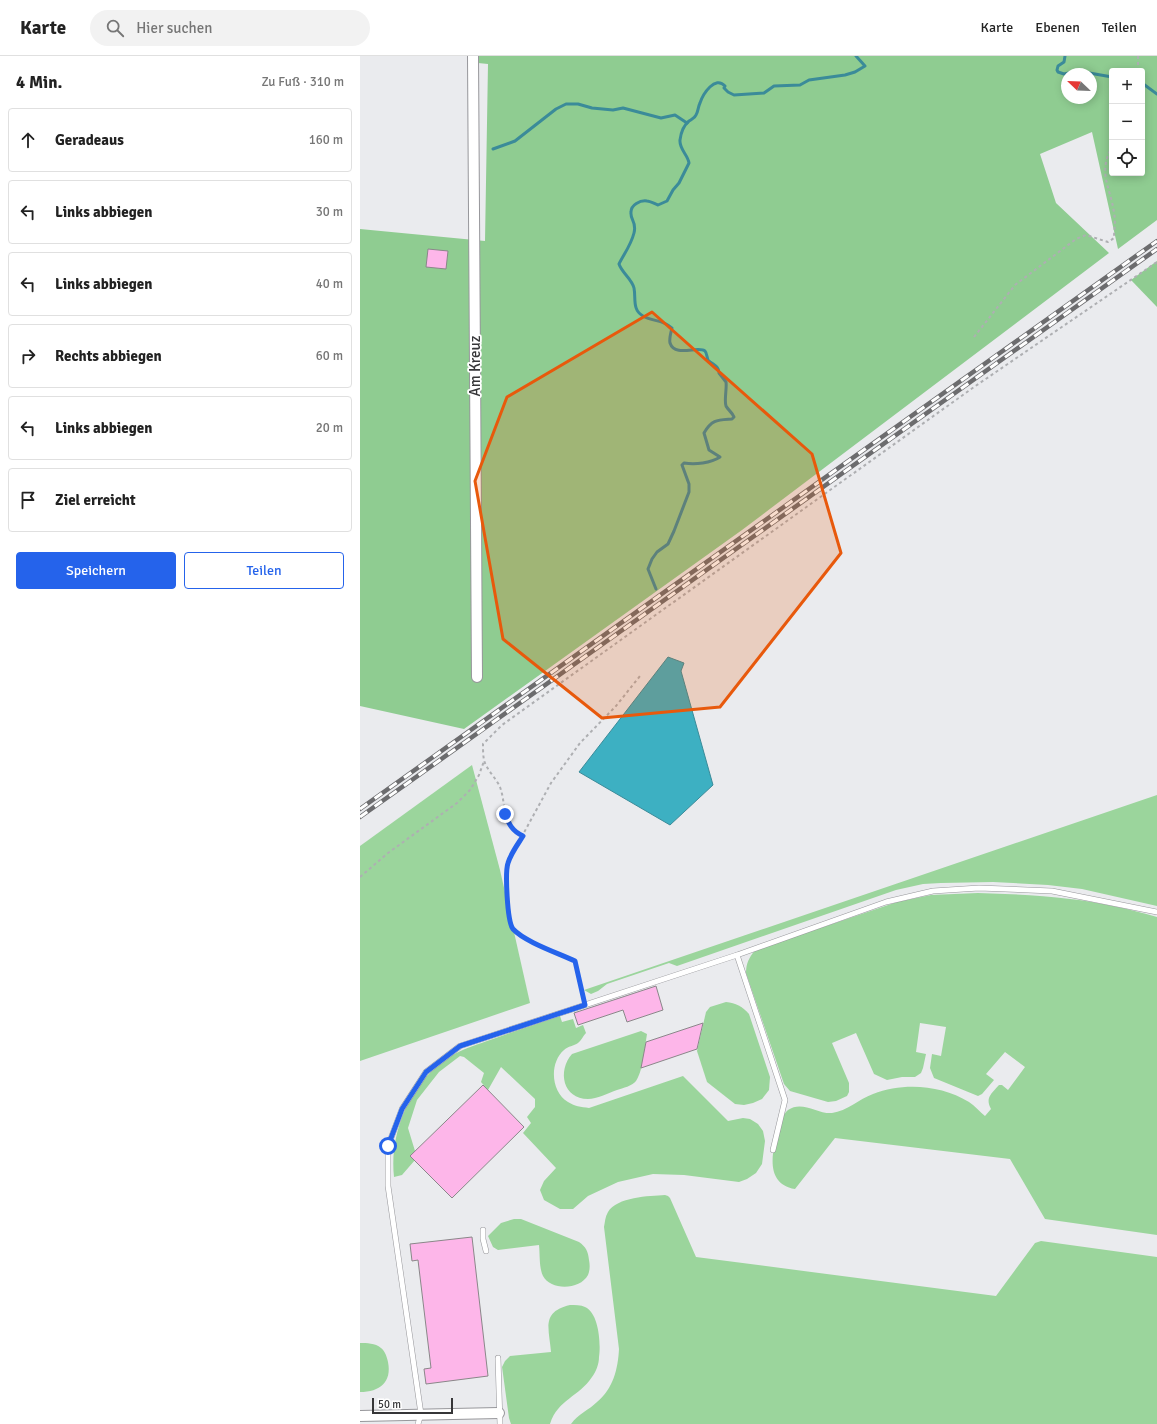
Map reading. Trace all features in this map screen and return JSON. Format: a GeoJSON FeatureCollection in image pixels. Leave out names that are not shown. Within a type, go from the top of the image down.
{"type":"FeatureCollection","features":[{"type":"Feature","properties":{"kind":"street","name":"Am Kreuz"},"geometry":{"type":"LineString","coordinates":[[473,56],[477,677]]}},
{"type":"Feature","properties":{"kind":"street"},"geometry":{"type":"LineString","coordinates":[[360,1416],[420,1419],[499,1413]]}},
{"type":"Feature","properties":{"kind":"lane"},"geometry":{"type":"LineString","coordinates":[[420,1419],[388,1186],[388,1146],[402,1109],[426,1072],[460,1046],[738,955],[886,902],[933,891],[979,888],[1052,891],[1157,912]]}},
{"type":"Feature","properties":{"kind":"lane"},"geometry":{"type":"LineString","coordinates":[[738,955],[785,1100],[773,1150]]}},
{"type":"Feature","properties":{"kind":"lane"},"geometry":{"type":"LineString","coordinates":[[483,1230],[483,1239],[486,1251]]}},
{"type":"Feature","properties":{"kind":"lane"},"geometry":{"type":"LineString","coordinates":[[498,1358],[500,1424]]}},
{"type":"Feature","properties":{"kind":"path"},"geometry":{"type":"LineString","coordinates":[[1138,56],[1138,68]]}},
{"type":"Feature","properties":{"kind":"path"},"geometry":{"type":"LineString","coordinates":[[974,337],[1015,285],[1076,239],[1086,235],[1108,242],[1114,238],[1115,214],[1106,183],[1105,172],[1109,152]]}},
{"type":"Feature","properties":{"kind":"path"},"geometry":{"type":"LineString","coordinates":[[360,877],[388,853],[457,802],[470,790],[479,774],[484,760],[483,744],[502,725],[974,387],[1157,262]]}},
{"type":"Feature","properties":{"kind":"path"},"geometry":{"type":"LineString","coordinates":[[585,1005],[575,961],[522,936],[512,927],[509,914],[506,871],[508,862],[551,783],[576,748],[616,706],[640,676]]}},
{"type":"Feature","properties":{"kind":"path"},"geometry":{"type":"LineString","coordinates":[[484,760],[500,787],[505,814],[510,826],[523,836]]}},
{"type":"Feature","properties":{"kind":"highlighted area"},"geometry":{"type":"Polygon","coordinates":[[[652,312],[812,454],[841,553],[720,707],[602,718],[503,639],[475,481],[507,397],[652,312]]]}},
{"type":"Feature","properties":{"kind":"green space"},"geometry":{"type":"Polygon","coordinates":[[[468,56],[1157,56],[1157,220],[1118,249],[1092,132],[1040,154],[1056,203],[1109,253],[742,530],[464,729],[360,706],[360,229],[485,241],[488,64],[468,62],[468,56]]]}},
{"type":"Feature","properties":{"kind":"green space"},"geometry":{"type":"Polygon","coordinates":[[[1157,261],[1157,307],[1131,280],[1157,261]]]}},
{"type":"Feature","properties":{"kind":"green space"},"geometry":{"type":"Polygon","coordinates":[[[472,765],[500,870],[530,1003],[360,1061],[360,846],[472,765]]]}},
{"type":"Feature","properties":{"kind":"green space"},"geometry":{"type":"Polygon","coordinates":[[[1157,795],[1157,906],[1082,889],[1048,885],[993,882],[923,884],[896,890],[677,966],[669,963],[607,984],[591,994],[584,990],[1157,795]]]}},
{"type":"Feature","properties":{"kind":"green space"},"geometry":{"type":"Polygon","coordinates":[[[978,893],[1081,900],[1114,906],[1157,917],[1157,1235],[1045,1219],[1010,1159],[835,1138],[795,1189],[785,1186],[778,1180],[774,1173],[773,1156],[776,1137],[784,1114],[793,1107],[799,1106],[821,1112],[832,1113],[843,1110],[868,1096],[885,1090],[922,1087],[947,1092],[958,1096],[969,1102],[985,1116],[991,1109],[989,1099],[994,1091],[999,1085],[1002,1085],[1008,1090],[1025,1067],[1005,1052],[986,1074],[994,1080],[982,1094],[978,1096],[934,1078],[930,1068],[932,1054],[941,1056],[946,1027],[920,1023],[916,1052],[926,1054],[921,1073],[915,1077],[902,1077],[887,1080],[874,1074],[856,1033],[832,1043],[849,1083],[849,1092],[847,1096],[836,1101],[828,1102],[790,1091],[784,1084],[746,973],[747,963],[755,950],[897,902],[931,895],[978,893]]]}},
{"type":"Feature","properties":{"kind":"green space"},"geometry":{"type":"Polygon","coordinates":[[[726,1002],[739,1005],[749,1014],[770,1077],[769,1090],[762,1099],[744,1105],[735,1104],[707,1082],[697,1051],[706,1012],[710,1007],[726,1002]]]}},
{"type":"Feature","properties":{"kind":"green space"},"geometry":{"type":"Polygon","coordinates":[[[560,1016],[562,1022],[573,1019],[576,1028],[583,1025],[586,1033],[578,1043],[564,1050],[556,1062],[554,1070],[555,1085],[562,1097],[568,1102],[580,1107],[589,1108],[683,1076],[728,1121],[743,1118],[750,1119],[758,1124],[763,1131],[765,1141],[762,1164],[756,1173],[739,1182],[684,1175],[653,1174],[618,1182],[588,1196],[573,1209],[560,1209],[544,1200],[540,1190],[544,1181],[556,1168],[523,1133],[531,1123],[527,1117],[535,1107],[535,1099],[501,1067],[488,1090],[481,1082],[484,1073],[464,1057],[460,1056],[439,1072],[417,1100],[408,1128],[415,1151],[410,1156],[415,1160],[402,1175],[394,1177],[393,1160],[399,1125],[414,1093],[437,1066],[466,1048],[560,1016]]]}},
{"type":"Feature","properties":{"kind":"green space"},"geometry":{"type":"Polygon","coordinates":[[[641,1031],[647,1034],[642,1065],[638,1077],[634,1083],[627,1087],[591,1099],[580,1098],[568,1089],[564,1076],[567,1061],[572,1054],[641,1031]]]}},
{"type":"Feature","properties":{"kind":"green space"},"geometry":{"type":"Polygon","coordinates":[[[665,1195],[670,1198],[696,1257],[996,1296],[1035,1243],[1041,1241],[1157,1257],[1157,1424],[571,1424],[577,1417],[602,1397],[611,1385],[616,1371],[619,1349],[604,1227],[607,1214],[612,1207],[626,1200],[665,1195]]]}},
{"type":"Feature","properties":{"kind":"green space"},"geometry":{"type":"Polygon","coordinates":[[[514,1219],[521,1219],[579,1242],[587,1252],[590,1264],[589,1273],[584,1280],[579,1284],[566,1287],[552,1284],[547,1281],[543,1276],[541,1269],[539,1245],[498,1250],[493,1247],[488,1236],[501,1223],[514,1219]]]}},
{"type":"Feature","properties":{"kind":"green space"},"geometry":{"type":"Polygon","coordinates":[[[570,1305],[580,1305],[590,1310],[596,1322],[600,1351],[595,1373],[587,1384],[563,1403],[550,1424],[511,1424],[502,1367],[510,1356],[551,1352],[548,1328],[551,1317],[561,1308],[570,1305]]]}},
{"type":"Feature","properties":{"kind":"green space"},"geometry":{"type":"Polygon","coordinates":[[[360,1343],[379,1346],[385,1352],[389,1369],[386,1380],[383,1384],[379,1388],[367,1392],[360,1392],[360,1343]]]}},
{"type":"Feature","properties":{"kind":"water"},"geometry":{"type":"Polygon","coordinates":[[[668,657],[684,663],[681,671],[713,785],[670,825],[579,772],[668,657]]]}},
{"type":"Feature","properties":{"kind":"building"},"geometry":{"type":"Polygon","coordinates":[[[428,249],[448,251],[446,269],[426,267],[428,249]]]}},
{"type":"Feature","properties":{"kind":"building"},"geometry":{"type":"Polygon","coordinates":[[[656,986],[663,1010],[627,1022],[623,1010],[578,1025],[574,1013],[656,986]]]}},
{"type":"Feature","properties":{"kind":"building"},"geometry":{"type":"Polygon","coordinates":[[[703,1023],[697,1049],[641,1068],[646,1042],[703,1023]]]}},
{"type":"Feature","properties":{"kind":"building"},"geometry":{"type":"Polygon","coordinates":[[[483,1085],[524,1127],[452,1198],[410,1156],[483,1085]]]}},
{"type":"Feature","properties":{"kind":"building"},"geometry":{"type":"Polygon","coordinates":[[[472,1237],[488,1376],[426,1384],[424,1369],[431,1368],[418,1260],[412,1261],[410,1244],[472,1237]]]}},
{"type":"Feature","properties":{"kind":"waterway"},"geometry":{"type":"LineString","coordinates":[[656,589],[648,569],[657,552],[668,544],[689,492],[689,484],[682,465],[684,463],[698,464],[708,462],[720,457],[709,450],[704,433],[707,428],[716,421],[732,419],[734,417],[725,404],[726,382],[719,373],[717,367],[708,360],[705,351],[698,349],[682,351],[677,350],[670,343],[672,328],[665,323],[643,316],[637,310],[633,285],[619,264],[633,237],[635,229],[631,209],[634,205],[642,201],[648,201],[658,205],[667,201],[679,183],[689,163],[680,143],[682,132],[687,123],[696,116],[704,95],[713,84],[721,83],[725,86],[724,88],[728,92],[734,95],[764,93],[774,86],[800,85],[809,80],[845,75],[855,72],[865,66],[856,56]]}},
{"type":"Feature","properties":{"kind":"waterway"},"geometry":{"type":"LineString","coordinates":[[1065,56],[1064,62],[1058,66],[1058,72],[1064,74],[1078,71],[1109,76]]}},
{"type":"Feature","properties":{"kind":"waterway"},"geometry":{"type":"LineString","coordinates":[[1145,85],[1157,94]]}},
{"type":"Feature","properties":{"kind":"waterway"},"geometry":{"type":"LineString","coordinates":[[493,149],[515,141],[556,109],[566,104],[578,104],[592,108],[613,110],[623,108],[661,118],[675,115],[687,123]]}},
{"type":"Feature","properties":{"kind":"railway"},"geometry":{"type":"LineString","coordinates":[[360,809],[1157,241]]}},
{"type":"Feature","properties":{"kind":"railway"},"geometry":{"type":"LineString","coordinates":[[360,817],[1157,249]]}},
{"type":"Feature","properties":{"kind":"route"},"geometry":{"type":"LineString","coordinates":[[388,1146],[402,1109],[426,1072],[460,1046],[585,1005],[575,961],[522,936],[512,927],[509,914],[506,871],[508,862],[523,836],[510,826],[505,814]]}}]}
